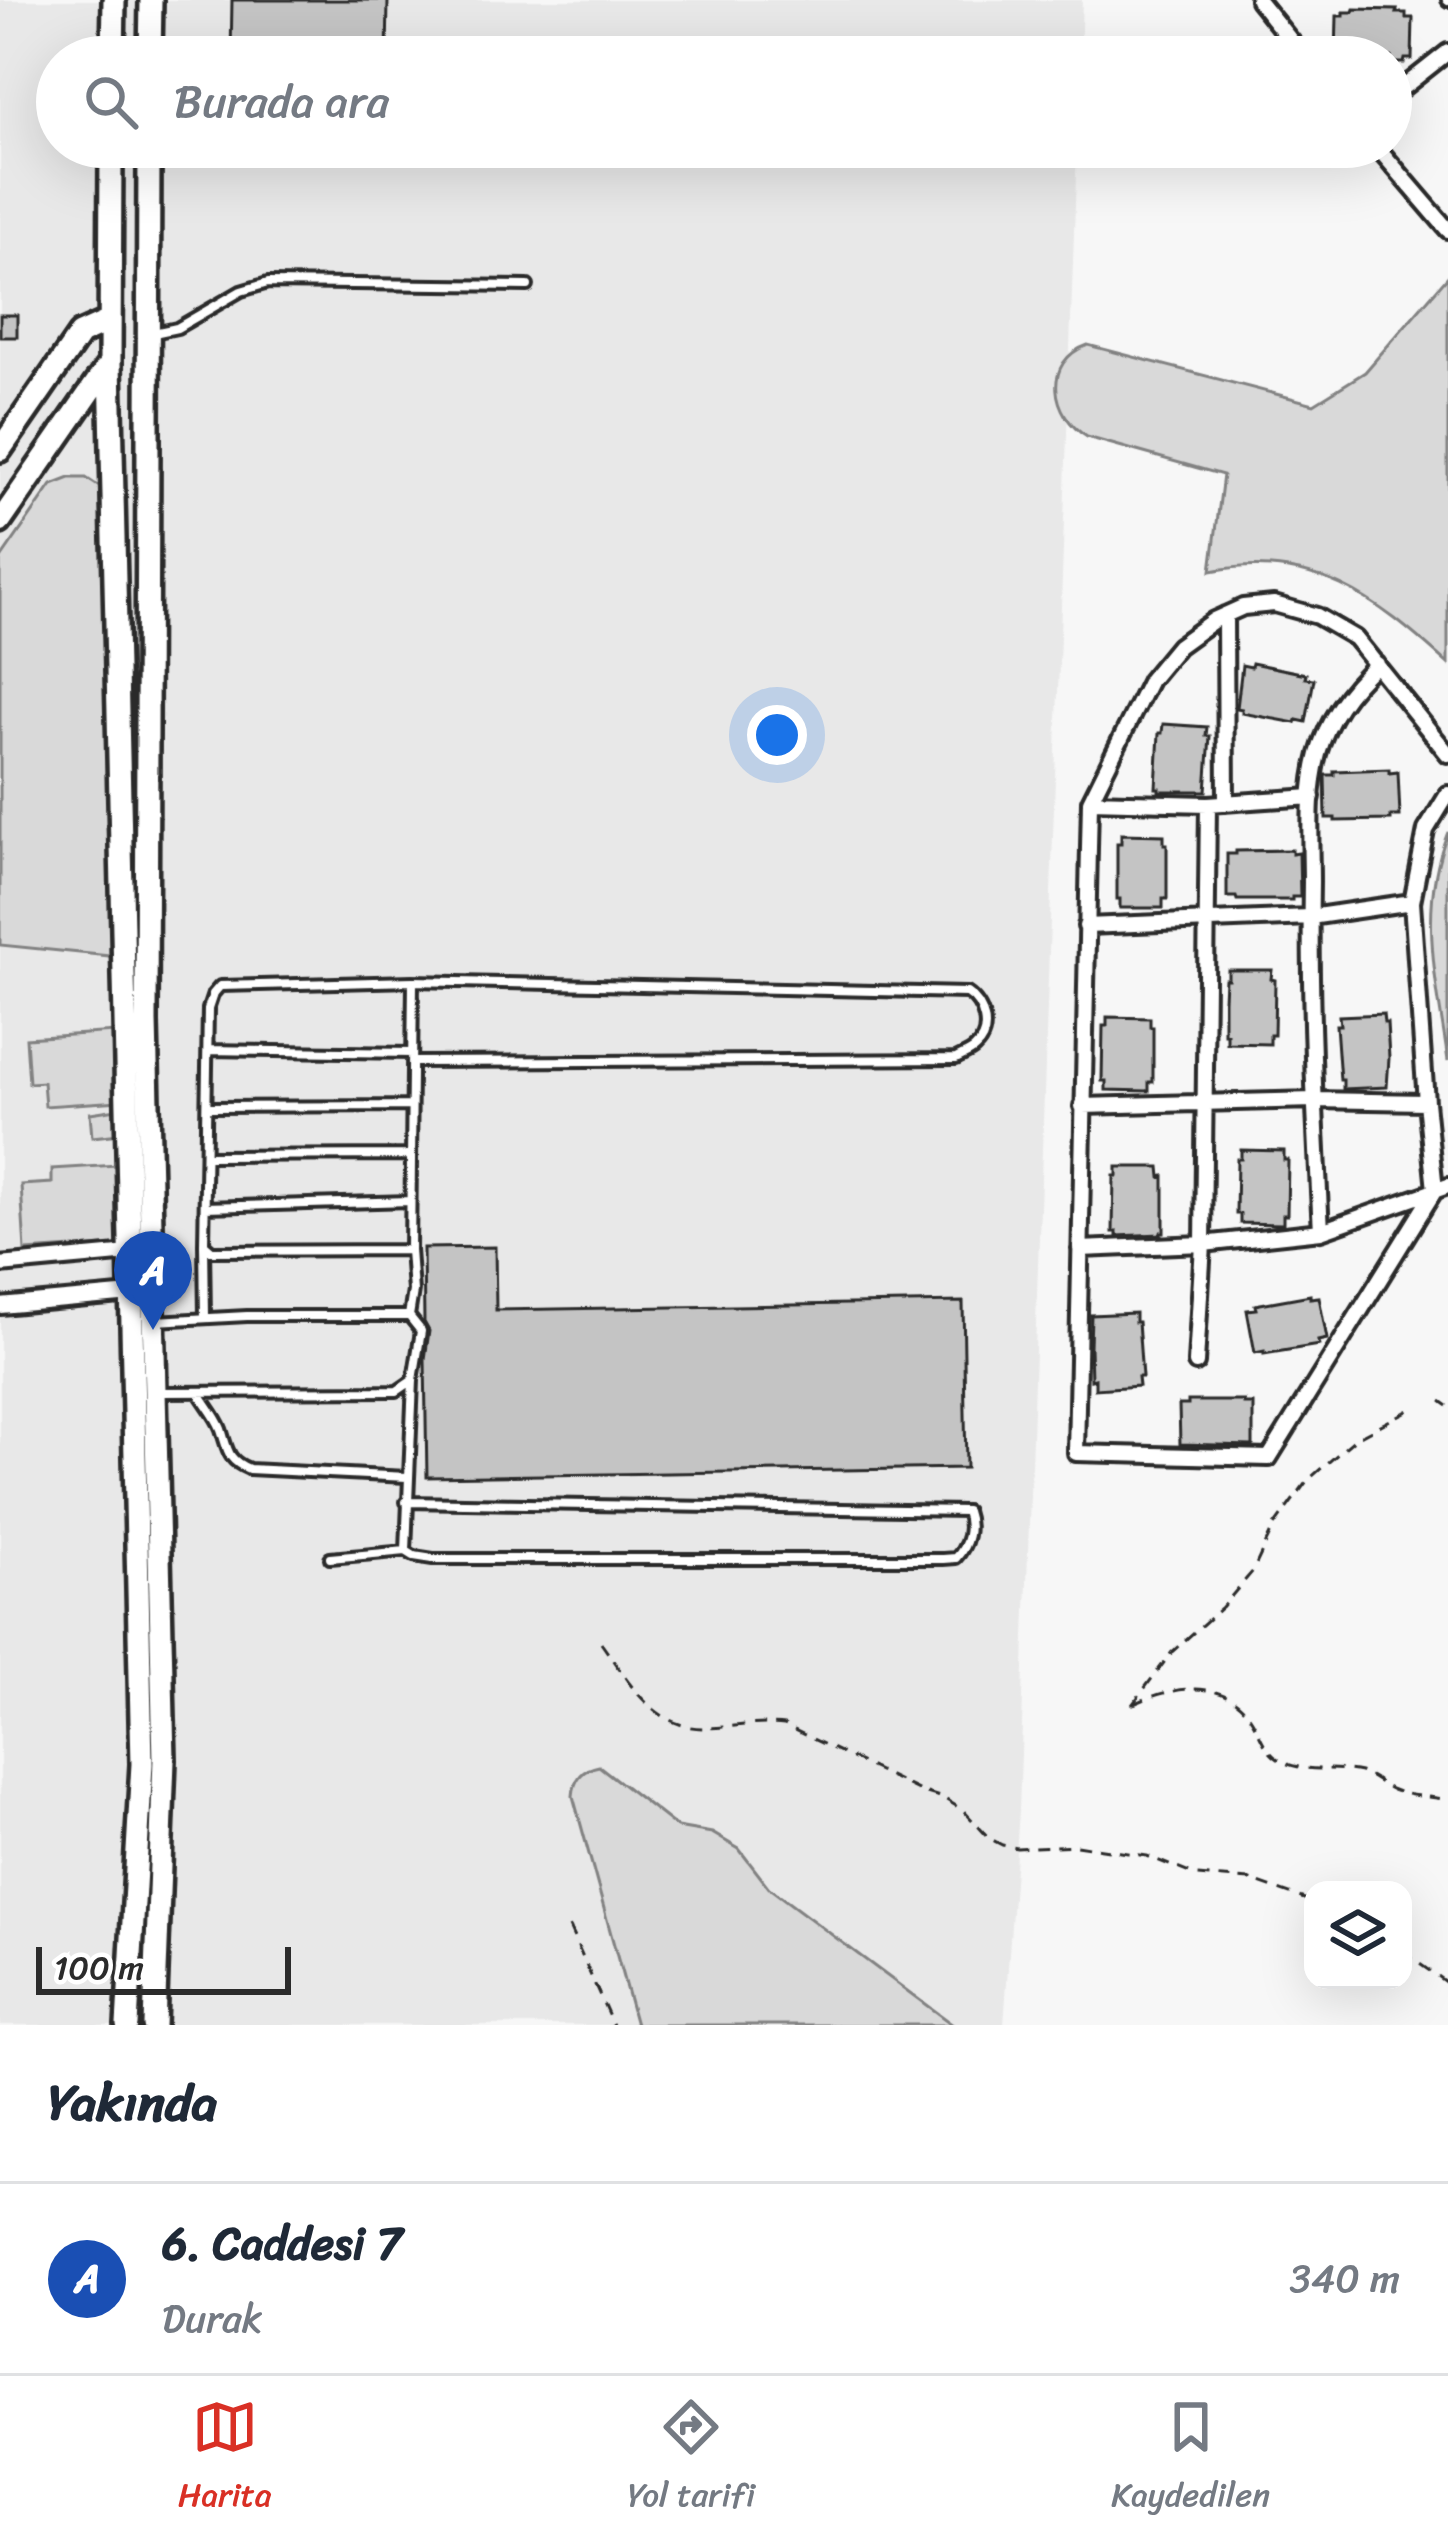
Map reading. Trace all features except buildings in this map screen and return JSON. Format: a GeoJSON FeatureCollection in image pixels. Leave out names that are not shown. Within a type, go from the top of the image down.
{"type":"FeatureCollection","features":[{"type":"Feature","properties":{"kind":"street"},"geometry":{"type":"LineString","coordinates":[[113,36],[114,0]]}},
{"type":"Feature","properties":{"kind":"street"},"geometry":{"type":"LineString","coordinates":[[150,36],[151,0]]}},
{"type":"Feature","properties":{"kind":"street"},"geometry":{"type":"LineString","coordinates":[[1258,0],[1287,36]]}},
{"type":"Feature","properties":{"kind":"street"},"geometry":{"type":"LineString","coordinates":[[1412,80],[1448,52]]}},
{"type":"Feature","properties":{"kind":"street"},"geometry":{"type":"LineString","coordinates":[[111,168],[109,321],[142,1764],[127,2025]]}},
{"type":"Feature","properties":{"kind":"street"},"geometry":{"type":"LineString","coordinates":[[149,168],[146,1022],[164,1760],[154,2025]]}},
{"type":"Feature","properties":{"kind":"street"},"geometry":{"type":"LineString","coordinates":[[1395,168],[1448,230]]}},
{"type":"Feature","properties":{"kind":"street"},"geometry":{"type":"LineString","coordinates":[[0,450],[80,334],[109,321]]}},
{"type":"Feature","properties":{"kind":"street"},"geometry":{"type":"LineString","coordinates":[[0,522],[110,363]]}},
{"type":"Feature","properties":{"kind":"street"},"geometry":{"type":"LineString","coordinates":[[1448,754],[1355,638],[1317,616],[1274,604],[1243,607],[1225,615],[1178,646],[1150,680],[1090,801],[1076,1454],[1269,1458],[1442,1188],[1426,1102],[1412,902],[1426,830],[1448,794]]}},
{"type":"Feature","properties":{"kind":"street"},"geometry":{"type":"LineString","coordinates":[[1225,615],[1226,802]]}},
{"type":"Feature","properties":{"kind":"street"},"geometry":{"type":"LineString","coordinates":[[1321,1231],[1310,917],[1312,797],[1318,754],[1334,715],[1378,664]]}},
{"type":"Feature","properties":{"kind":"street"},"geometry":{"type":"LineString","coordinates":[[1090,801],[1208,804],[1312,797]]}},
{"type":"Feature","properties":{"kind":"street"},"geometry":{"type":"LineString","coordinates":[[1196,1363],[1203,1244],[1208,804]]}},
{"type":"Feature","properties":{"kind":"street"},"geometry":{"type":"LineString","coordinates":[[1086,926],[1310,917],[1412,902]]}},
{"type":"Feature","properties":{"kind":"street"},"geometry":{"type":"LineString","coordinates":[[1082,1106],[1426,1102]]}},
{"type":"Feature","properties":{"kind":"street"},"geometry":{"type":"LineString","coordinates":[[1080,1250],[1203,1244],[1321,1231],[1442,1188]]}},
{"type":"Feature","properties":{"kind":"street"},"geometry":{"type":"LineString","coordinates":[[0,1265],[130,1253]]}},
{"type":"Feature","properties":{"kind":"street"},"geometry":{"type":"LineString","coordinates":[[0,1306],[131,1294]]}},
{"type":"Feature","properties":{"kind":"lane"},"geometry":{"type":"LineString","coordinates":[[147,334],[177,328],[241,291],[268,283],[528,286]]}},
{"type":"Feature","properties":{"kind":"lane"},"geometry":{"type":"LineString","coordinates":[[205,1318],[208,1009],[220,986],[412,981],[967,992],[982,1008],[984,1025],[978,1046],[956,1059],[412,1058],[208,1050]]}},
{"type":"Feature","properties":{"kind":"lane"},"geometry":{"type":"LineString","coordinates":[[406,1551],[412,1379],[421,1331],[410,1316],[412,981]]}},
{"type":"Feature","properties":{"kind":"lane"},"geometry":{"type":"LineString","coordinates":[[207,1107],[411,1106]]}},
{"type":"Feature","properties":{"kind":"lane"},"geometry":{"type":"LineString","coordinates":[[206,1156],[411,1155]]}},
{"type":"Feature","properties":{"kind":"lane"},"geometry":{"type":"LineString","coordinates":[[205,1207],[410,1201]]}},
{"type":"Feature","properties":{"kind":"lane"},"geometry":{"type":"LineString","coordinates":[[204,1244],[212,1251],[410,1250]]}},
{"type":"Feature","properties":{"kind":"lane"},"geometry":{"type":"LineString","coordinates":[[153,1321],[410,1316]]}},
{"type":"Feature","properties":{"kind":"lane"},"geometry":{"type":"LineString","coordinates":[[155,1392],[397,1391],[412,1379]]}},
{"type":"Feature","properties":{"kind":"lane"},"geometry":{"type":"LineString","coordinates":[[198,1392],[220,1425],[225,1450],[233,1462],[249,1469],[407,1477]]}},
{"type":"Feature","properties":{"kind":"lane"},"geometry":{"type":"LineString","coordinates":[[330,1558],[406,1551],[434,1559],[943,1559],[956,1558],[962,1551],[970,1523],[966,1511],[406,1502]]}},
{"type":"Feature","properties":{"kind":"path"},"geometry":{"type":"LineString","coordinates":[[1441,1400],[1448,1406]]}},
{"type":"Feature","properties":{"kind":"path"},"geometry":{"type":"LineString","coordinates":[[1413,1408],[1356,1438],[1307,1481],[1274,1526],[1253,1571],[1172,1652],[1132,1705],[1169,1691],[1208,1689],[1238,1703],[1262,1742],[1280,1760],[1324,1771],[1356,1771],[1389,1789],[1448,1800]]}},
{"type":"Feature","properties":{"kind":"path"},"geometry":{"type":"LineString","coordinates":[[601,1643],[643,1701],[670,1721],[689,1728],[784,1725],[943,1798],[1002,1845],[1076,1845],[1148,1856],[1197,1876],[1250,1880],[1304,1899]]}},
{"type":"Feature","properties":{"kind":"path"},"geometry":{"type":"LineString","coordinates":[[569,1927],[613,2025]]}},
{"type":"Feature","properties":{"kind":"path"},"geometry":{"type":"LineString","coordinates":[[1412,1959],[1448,1984]]}},
{"type":"Feature","properties":{"kind":"shaded area"},"geometry":{"type":"Polygon","coordinates":[[[0,0],[1082,0],[1081,36],[36,36],[36,168],[1076,168],[1019,1811],[1004,2025],[0,2025],[0,0]]]}},
{"type":"Feature","properties":{"kind":"shaded area"},"geometry":{"type":"Polygon","coordinates":[[[1448,276],[1448,664],[1395,619],[1341,585],[1282,568],[1211,571],[1223,475],[1087,437],[1059,402],[1058,375],[1063,363],[1088,345],[1314,404],[1365,372],[1448,276]]]}},
{"type":"Feature","properties":{"kind":"shaded area"},"geometry":{"type":"Polygon","coordinates":[[[86,478],[104,490],[113,842],[110,956],[0,945],[0,560],[52,485],[86,478]]]}},
{"type":"Feature","properties":{"kind":"shaded area"},"geometry":{"type":"Polygon","coordinates":[[[1448,832],[1448,1061],[1431,917],[1448,832]]]}},
{"type":"Feature","properties":{"kind":"shaded area"},"geometry":{"type":"Polygon","coordinates":[[[115,1032],[120,1101],[45,1106],[43,1082],[29,1083],[26,1038],[115,1032]]]}},
{"type":"Feature","properties":{"kind":"shaded area"},"geometry":{"type":"Polygon","coordinates":[[[117,1109],[120,1134],[92,1137],[90,1113],[117,1109]]]}},
{"type":"Feature","properties":{"kind":"shaded area"},"geometry":{"type":"Polygon","coordinates":[[[117,1165],[122,1245],[25,1251],[21,1185],[52,1183],[52,1169],[117,1165]]]}},
{"type":"Feature","properties":{"kind":"shaded area"},"geometry":{"type":"Polygon","coordinates":[[[599,1766],[677,1827],[712,1833],[739,1849],[769,1888],[953,2025],[636,2025],[573,1796],[580,1776],[599,1766]]]}},
{"type":"Feature","properties":{"kind":"place","name":"6. Caddesi 7"},"geometry":{"type":"Point","coordinates":[153,1330]}}]}
